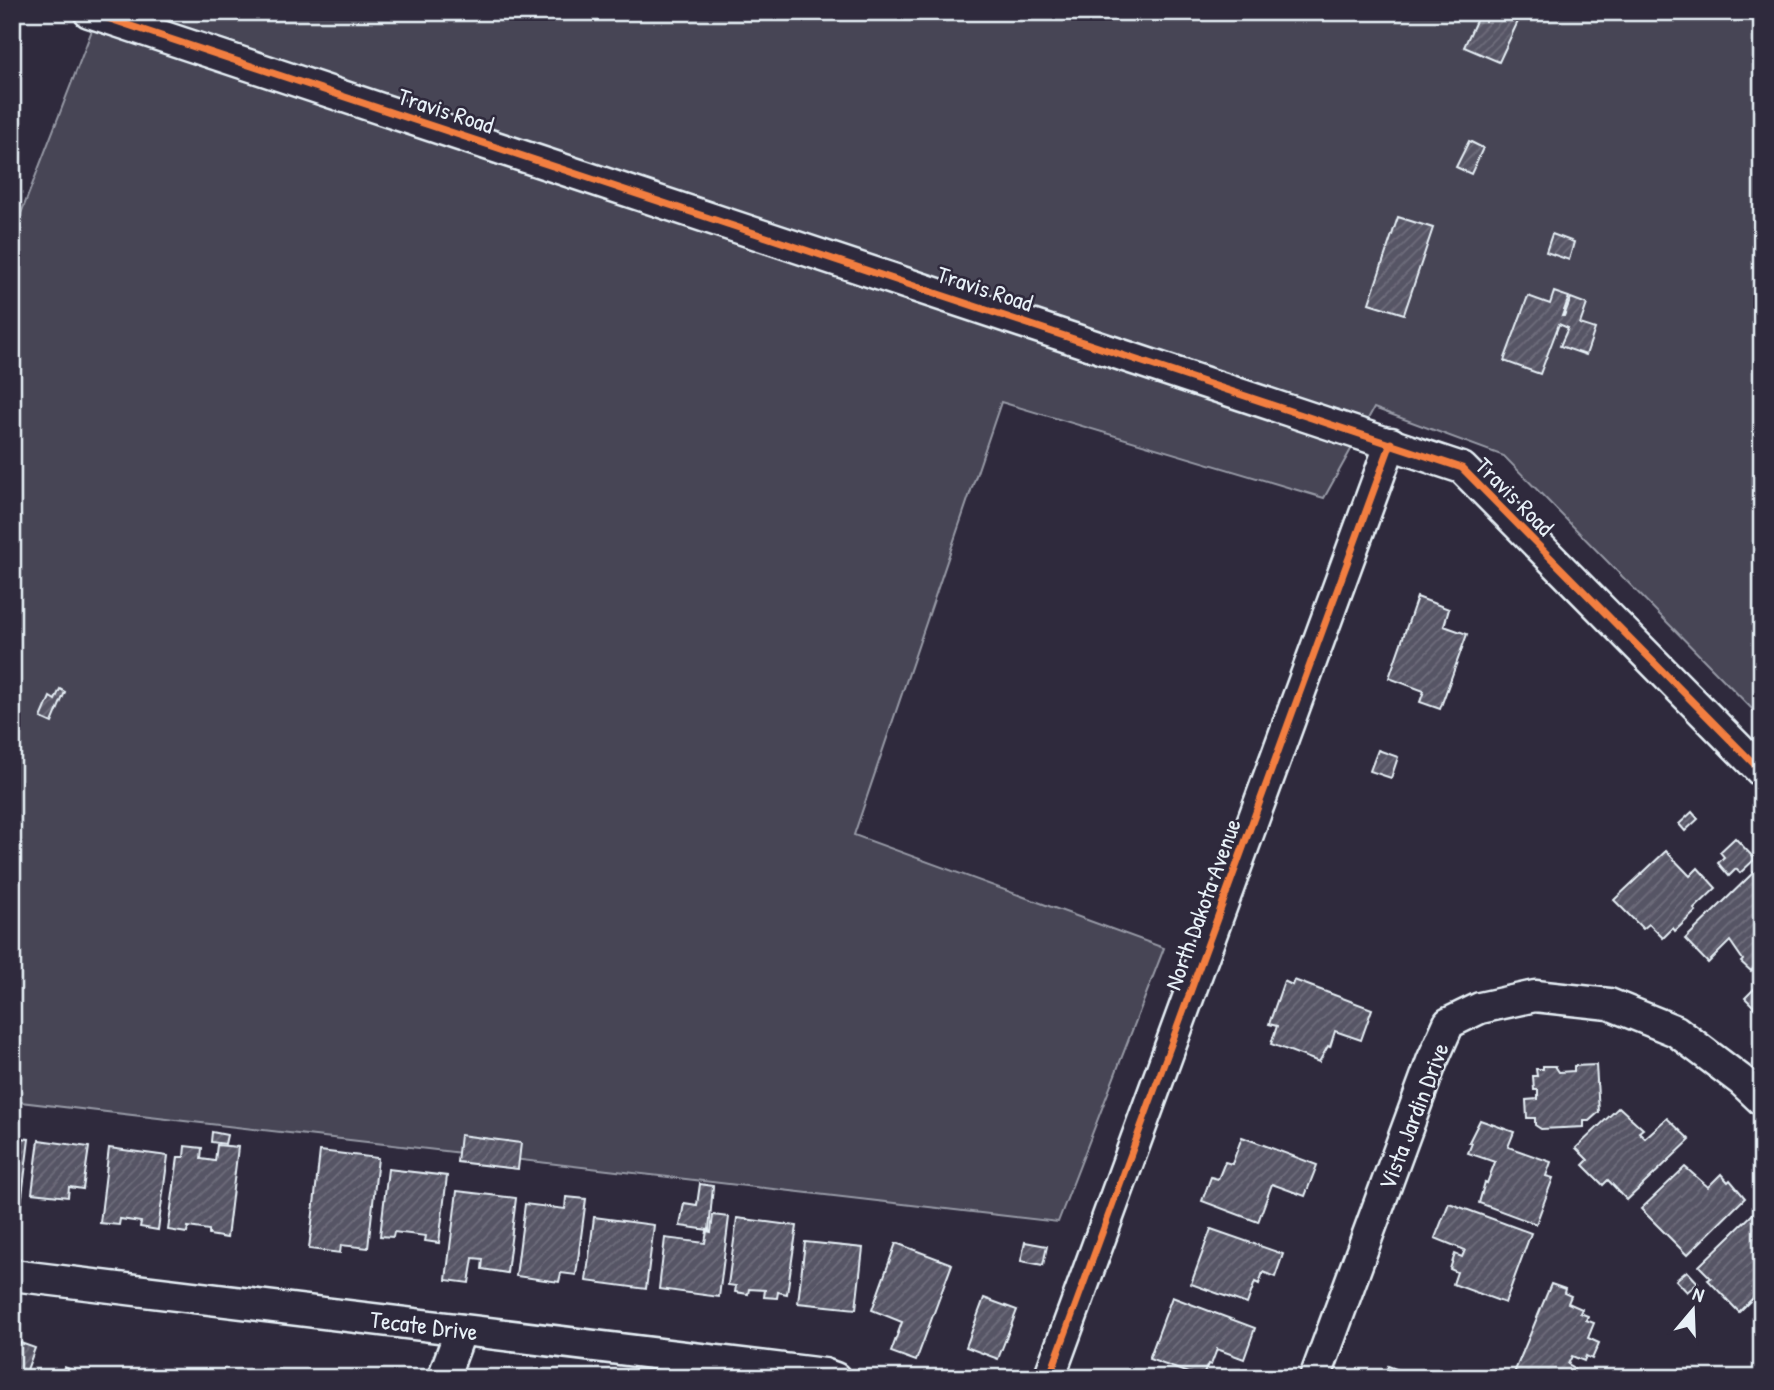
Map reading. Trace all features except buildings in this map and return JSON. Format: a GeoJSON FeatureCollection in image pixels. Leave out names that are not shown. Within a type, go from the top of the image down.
{"type":"FeatureCollection","features":[{"type":"Feature","properties":{"kind":"street","name":"Travis Road"},"geometry":{"type":"LineString","coordinates":[[89,12],[1462,468],[1762,772]]}},
{"type":"Feature","properties":{"kind":"street","name":"North Dakota Avenue"},"geometry":{"type":"LineString","coordinates":[[1049,1378],[1391,443]]}},
{"type":"Feature","properties":{"kind":"street","name":"Vista Jardin Drive"},"geometry":{"type":"LineString","coordinates":[[1315,1378],[1432,1061],[1449,1023],[1480,1008],[1535,996],[1609,1004],[1676,1031],[1742,1081],[1762,1101]]}},
{"type":"Feature","properties":{"kind":"street","name":"Tecate Drive"},"geometry":{"type":"LineString","coordinates":[[12,1275],[828,1376]]}},
{"type":"Feature","properties":{"kind":"street"},"geometry":{"type":"LineString","coordinates":[[443,1378],[461,1329]]}},
{"type":"Feature","properties":{"kind":"shaded area"},"geometry":{"type":"Polygon","coordinates":[[[99,12],[1762,12],[1762,719],[1504,456],[1374,408],[1324,498],[1001,402],[854,835],[1164,948],[1058,1222],[12,1101],[12,237],[99,12]]]}},
{"type":"Feature","properties":{"kind":"cycle path"},"geometry":{"type":"LineString","coordinates":[[89,12],[1462,468],[1762,772]]}},
{"type":"Feature","properties":{"kind":"cycle path"},"geometry":{"type":"LineString","coordinates":[[1049,1378],[1391,443]]}}]}
